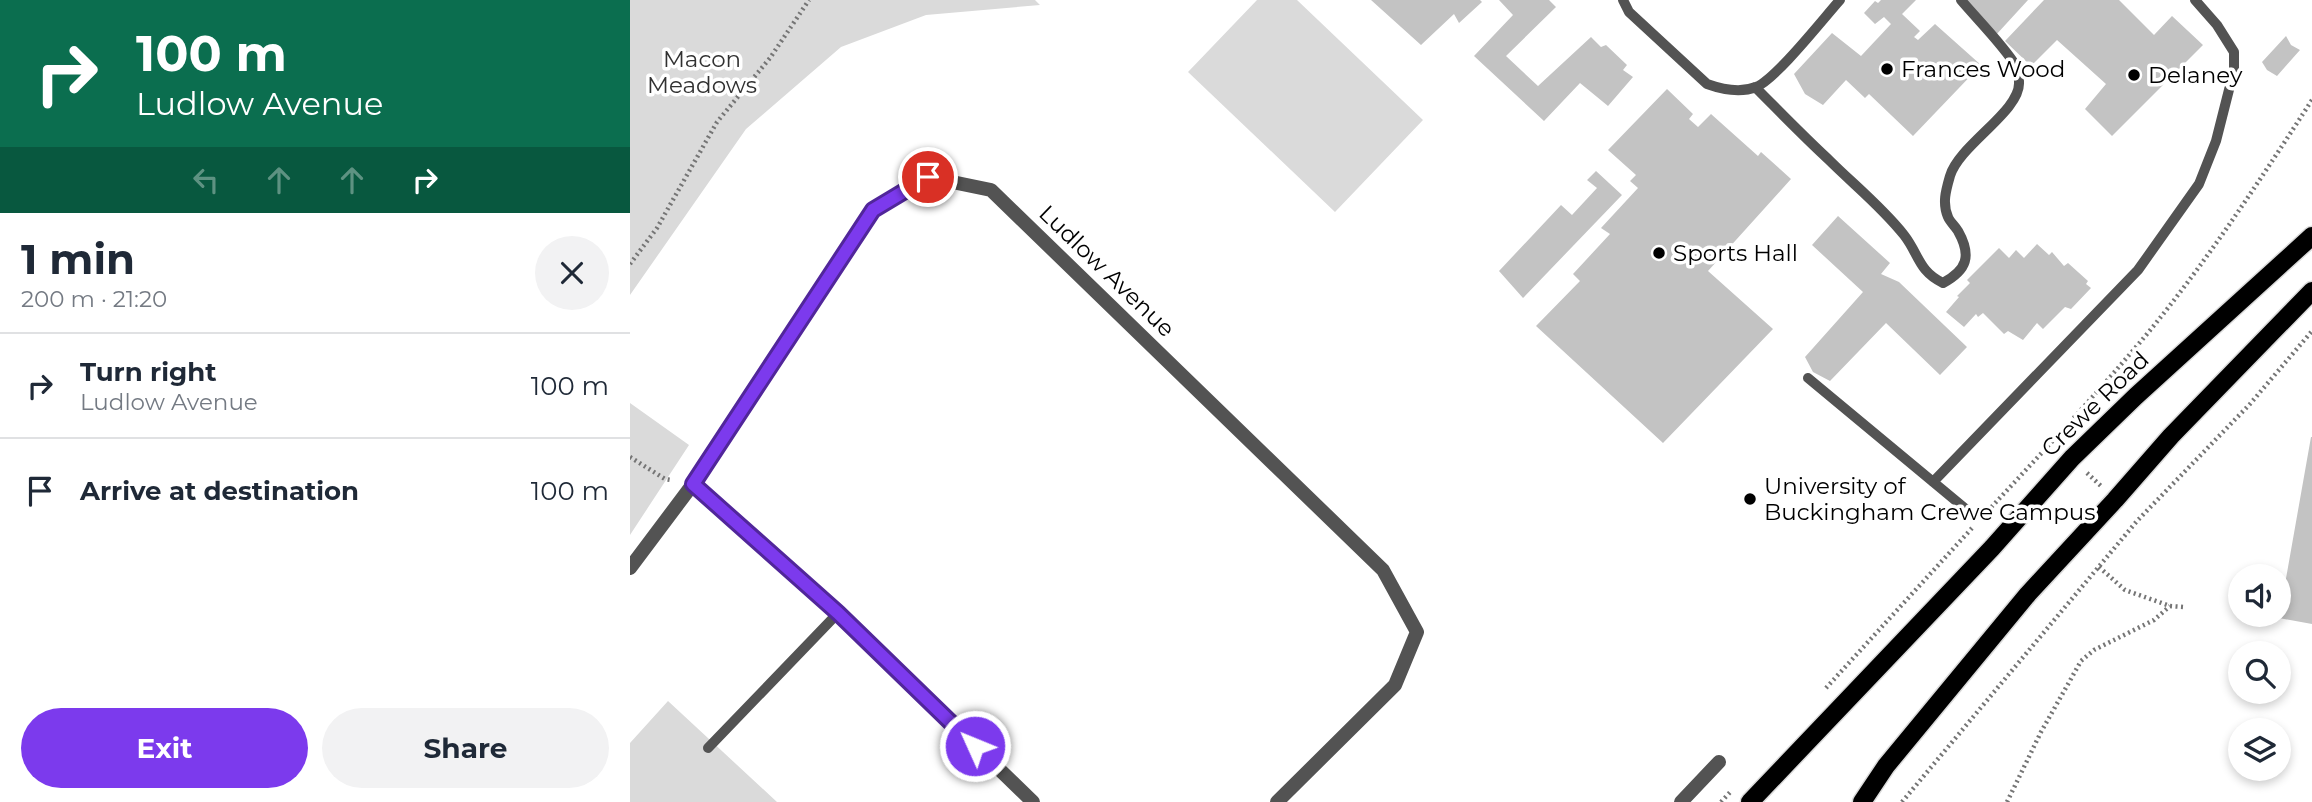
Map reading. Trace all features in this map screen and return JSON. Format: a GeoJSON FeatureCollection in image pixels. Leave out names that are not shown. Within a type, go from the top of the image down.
{"type":"FeatureCollection","features":[{"type":"Feature","properties":{"kind":"main road","name":"Crewe Road"},"geometry":{"type":"LineString","coordinates":[[1750,802],[1992,548],[2072,458],[2312,236]]}},
{"type":"Feature","properties":{"kind":"main road"},"geometry":{"type":"LineString","coordinates":[[1861,802],[1886,766],[2028,594],[2171,436],[2312,290]]}},
{"type":"Feature","properties":{"kind":"street","name":"Ludlow Avenue"},"geometry":{"type":"LineString","coordinates":[[630,568],[693,484],[873,210],[928,177],[991,190],[1383,570],[1417,632],[1395,685],[1277,802]]}},
{"type":"Feature","properties":{"kind":"street"},"geometry":{"type":"LineString","coordinates":[[693,484],[838,613],[1033,802]]}},
{"type":"Feature","properties":{"kind":"street"},"geometry":{"type":"LineString","coordinates":[[1681,802],[1719,762]]}},
{"type":"Feature","properties":{"kind":"lane"},"geometry":{"type":"LineString","coordinates":[[1616,0],[1707,84],[1724,90],[1755,87],[1775,72],[1840,0]]}},
{"type":"Feature","properties":{"kind":"lane"},"geometry":{"type":"LineString","coordinates":[[1623,0],[1629,12]]}},
{"type":"Feature","properties":{"kind":"lane"},"geometry":{"type":"LineString","coordinates":[[1755,87],[1893,221],[1914,247],[1921,266],[1929,277],[1943,283],[1957,275],[1965,263],[1964,248],[1958,231],[1948,217],[1944,197],[1952,170],[2012,103],[2020,86],[2018,68],[1961,0]]}},
{"type":"Feature","properties":{"kind":"lane"},"geometry":{"type":"LineString","coordinates":[[1933,482],[2138,270],[2199,184],[2216,141],[2234,70],[2234,52],[2217,25],[2195,0]]}},
{"type":"Feature","properties":{"kind":"lane"},"geometry":{"type":"LineString","coordinates":[[1808,378],[1967,510]]}},
{"type":"Feature","properties":{"kind":"lane"},"geometry":{"type":"LineString","coordinates":[[708,748],[838,613]]}},
{"type":"Feature","properties":{"kind":"path"},"geometry":{"type":"LineString","coordinates":[[630,264],[657,228],[717,122],[770,58],[809,0]]}},
{"type":"Feature","properties":{"kind":"path"},"geometry":{"type":"LineString","coordinates":[[1822,691],[2054,441],[2148,333],[2248,198],[2312,100]]}},
{"type":"Feature","properties":{"kind":"path"},"geometry":{"type":"LineString","coordinates":[[1902,802],[2137,522],[2250,404],[2312,331]]}},
{"type":"Feature","properties":{"kind":"path"},"geometry":{"type":"LineString","coordinates":[[2054,441],[2137,522]]}},
{"type":"Feature","properties":{"kind":"path"},"geometry":{"type":"LineString","coordinates":[[630,457],[665,479],[693,484]]}},
{"type":"Feature","properties":{"kind":"path"},"geometry":{"type":"LineString","coordinates":[[2099,567],[2124,590],[2170,606],[2183,607]]}},
{"type":"Feature","properties":{"kind":"path"},"geometry":{"type":"LineString","coordinates":[[2007,802],[2041,732],[2081,661],[2094,650],[2154,620],[2170,606]]}},
{"type":"Feature","properties":{"kind":"path"},"geometry":{"type":"LineString","coordinates":[[1721,802],[1739,782]]}},
{"type":"Feature","properties":{"kind":"green space","name":"Macon Meadows"},"geometry":{"type":"Polygon","coordinates":[[[630,0],[1035,0],[1040,5],[926,15],[841,47],[746,129],[630,295],[630,0]]]}},
{"type":"Feature","properties":{"kind":"green space"},"geometry":{"type":"Polygon","coordinates":[[[1257,0],[1297,0],[1423,120],[1335,212],[1188,72],[1257,0]]]}},
{"type":"Feature","properties":{"kind":"green space"},"geometry":{"type":"Polygon","coordinates":[[[630,403],[689,445],[630,535],[630,403]]]}},
{"type":"Feature","properties":{"kind":"green space"},"geometry":{"type":"Polygon","coordinates":[[[668,701],[777,802],[630,802],[630,743],[668,701]]]}},
{"type":"Feature","properties":{"kind":"building"},"geometry":{"type":"Polygon","coordinates":[[[1371,0],[1482,2],[1459,23],[1454,14],[1421,45],[1371,0]]]}},
{"type":"Feature","properties":{"kind":"building"},"geometry":{"type":"Polygon","coordinates":[[[1499,0],[1549,0],[1556,7],[1506,56],[1538,86],[1591,37],[1601,47],[1606,45],[1627,65],[1623,70],[1633,77],[1608,106],[1580,83],[1544,121],[1474,56],[1513,15],[1499,0]]]}},
{"type":"Feature","properties":{"kind":"building","name":"Frances Wood"},"geometry":{"type":"Polygon","coordinates":[[[1881,0],[1916,0],[1902,14],[1920,31],[1914,37],[1918,40],[1935,24],[1981,65],[1913,136],[1869,94],[1865,98],[1846,80],[1823,105],[1805,94],[1794,74],[1832,33],[1861,56],[1891,24],[1884,17],[1875,24],[1864,13],[1875,1],[1878,3],[1881,0]]]}},
{"type":"Feature","properties":{"kind":"building"},"geometry":{"type":"Polygon","coordinates":[[[1956,0],[2028,0],[1995,36],[1956,0]]]}},
{"type":"Feature","properties":{"kind":"building","name":"Delaney"},"geometry":{"type":"Polygon","coordinates":[[[2044,0],[2119,0],[2154,35],[2172,16],[2203,45],[2112,136],[2085,109],[2106,84],[2057,40],[2031,66],[2005,41],[2044,0]]]}},
{"type":"Feature","properties":{"kind":"building"},"geometry":{"type":"Polygon","coordinates":[[[2286,36],[2291,45],[2300,50],[2277,76],[2267,70],[2262,62],[2286,36]]]}},
{"type":"Feature","properties":{"kind":"building","name":"Sports Hall"},"geometry":{"type":"Polygon","coordinates":[[[1667,89],[1693,114],[1689,119],[1698,127],[1711,114],[1758,156],[1761,152],[1791,179],[1708,271],[1773,329],[1663,443],[1536,326],[1580,281],[1573,274],[1610,234],[1601,228],[1638,188],[1630,181],[1636,175],[1608,150],[1667,89]]]}},
{"type":"Feature","properties":{"kind":"building"},"geometry":{"type":"Polygon","coordinates":[[[1596,171],[1622,195],[1523,298],[1499,271],[1561,205],[1572,215],[1597,188],[1587,180],[1596,171]]]}},
{"type":"Feature","properties":{"kind":"building"},"geometry":{"type":"Polygon","coordinates":[[[1838,216],[1890,263],[1881,274],[1899,282],[1967,347],[1940,375],[1886,323],[1830,381],[1813,372],[1805,357],[1863,292],[1812,245],[1838,216]]]}},
{"type":"Feature","properties":{"kind":"building"},"geometry":{"type":"Polygon","coordinates":[[[2037,244],[2049,255],[2052,252],[2064,266],[2068,263],[2088,281],[2086,284],[2091,288],[2071,309],[2065,307],[2043,329],[2037,323],[2023,340],[2008,331],[2004,334],[1983,313],[1978,317],[1976,314],[1964,327],[1946,312],[1970,283],[1967,280],[1999,248],[2009,258],[2016,250],[2024,258],[2037,244]]]}},
{"type":"Feature","properties":{"kind":"building"},"geometry":{"type":"Polygon","coordinates":[[[2312,437],[2312,624],[2291,620],[2291,564],[2289,564],[2312,437]]]}},
{"type":"Feature","properties":{"kind":"place","name":"Frances Wood"},"geometry":{"type":"Point","coordinates":[1887,69]}},
{"type":"Feature","properties":{"kind":"place","name":"Delaney"},"geometry":{"type":"Point","coordinates":[2134,75]}},
{"type":"Feature","properties":{"kind":"place","name":"Sports Hall"},"geometry":{"type":"Point","coordinates":[1659,253]}},
{"type":"Feature","properties":{"kind":"place","name":"University of Buckingham Crewe Campus"},"geometry":{"type":"Point","coordinates":[1750,499]}},
{"type":"Feature","properties":{"kind":"route"},"geometry":{"type":"LineString","coordinates":[[928,177],[873,210],[693,484],[838,613],[975,746]]}}]}
